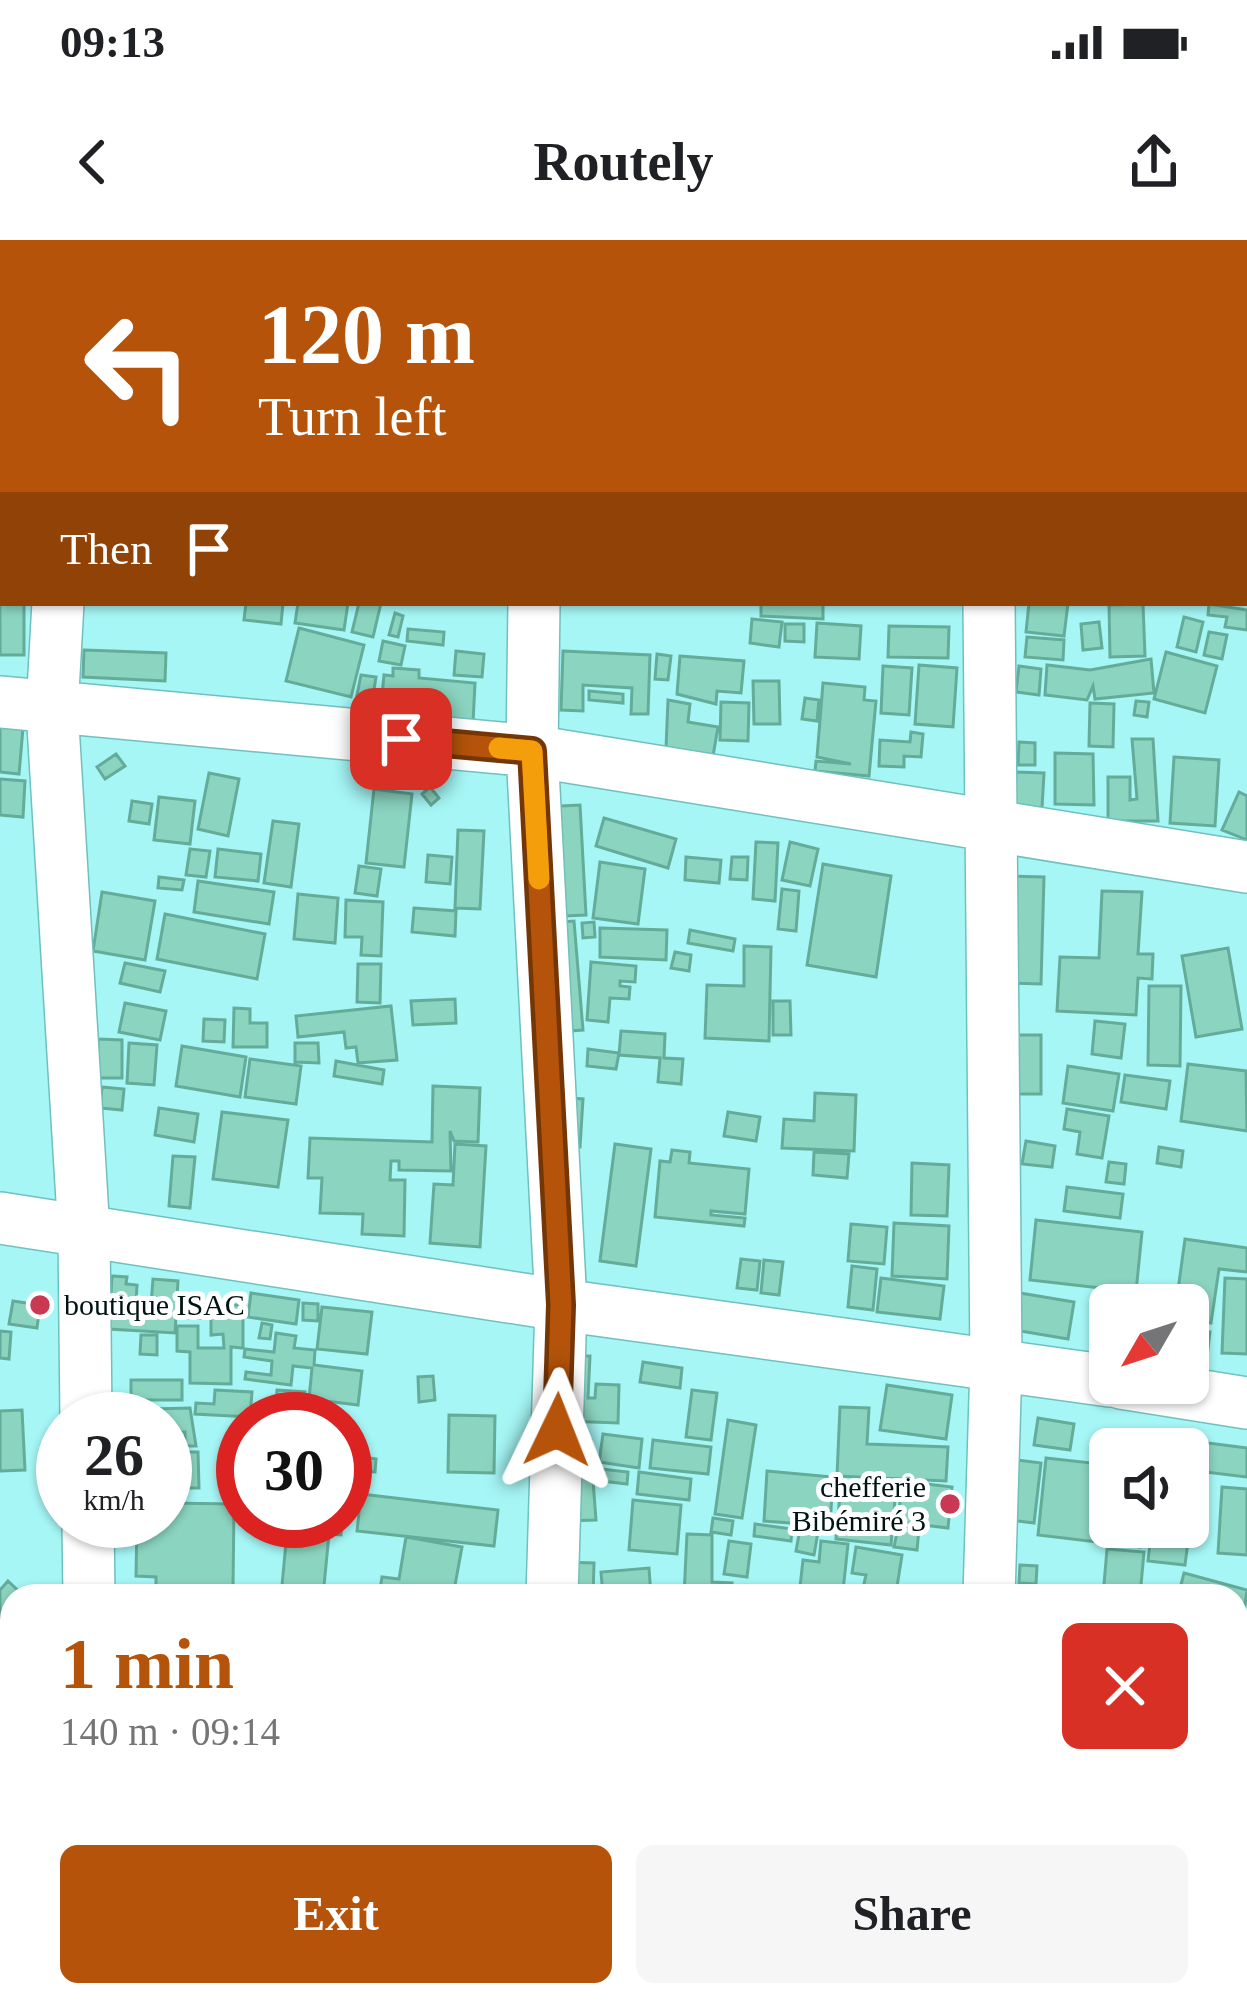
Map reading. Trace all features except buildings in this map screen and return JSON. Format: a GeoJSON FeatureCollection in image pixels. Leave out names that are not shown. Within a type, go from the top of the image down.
{"type":"FeatureCollection","features":[{"type":"Feature","properties":{"kind":"street"},"geometry":{"type":"LineString","coordinates":[[58,606],[52,709],[84,1233],[86,1392]]}},
{"type":"Feature","properties":{"kind":"street"},"geometry":{"type":"LineString","coordinates":[[534,606],[532,751],[561,1305],[552,1584]]}},
{"type":"Feature","properties":{"kind":"street"},"geometry":{"type":"LineString","coordinates":[[989,606],[996,1364],[989,1584]]}},
{"type":"Feature","properties":{"kind":"street"},"geometry":{"type":"LineString","coordinates":[[0,702],[532,751],[1247,867]]}},
{"type":"Feature","properties":{"kind":"street"},"geometry":{"type":"LineString","coordinates":[[0,1218],[561,1305],[1089,1378]]}},
{"type":"Feature","properties":{"kind":"street"},"geometry":{"type":"LineString","coordinates":[[1209,1397],[1247,1403]]}},
{"type":"Feature","properties":{"kind":"street"},"geometry":{"type":"LineString","coordinates":[[88,1548],[88,1584]]}},
{"type":"Feature","properties":{"kind":"slow traffic"},"geometry":{"type":"LineString","coordinates":[[499,748],[532,751],[539,879]]}},
{"type":"Feature","properties":{"kind":"place","name":"boutique ISAC"},"geometry":{"type":"Point","coordinates":[40,1305]}},
{"type":"Feature","properties":{"kind":"place","name":"chefferie Bibémiré 3"},"geometry":{"type":"Point","coordinates":[950,1504]}},
{"type":"Feature","properties":{"kind":"route"},"geometry":{"type":"LineString","coordinates":[[401,739],[532,751],[561,1305],[557,1430]]}}]}
